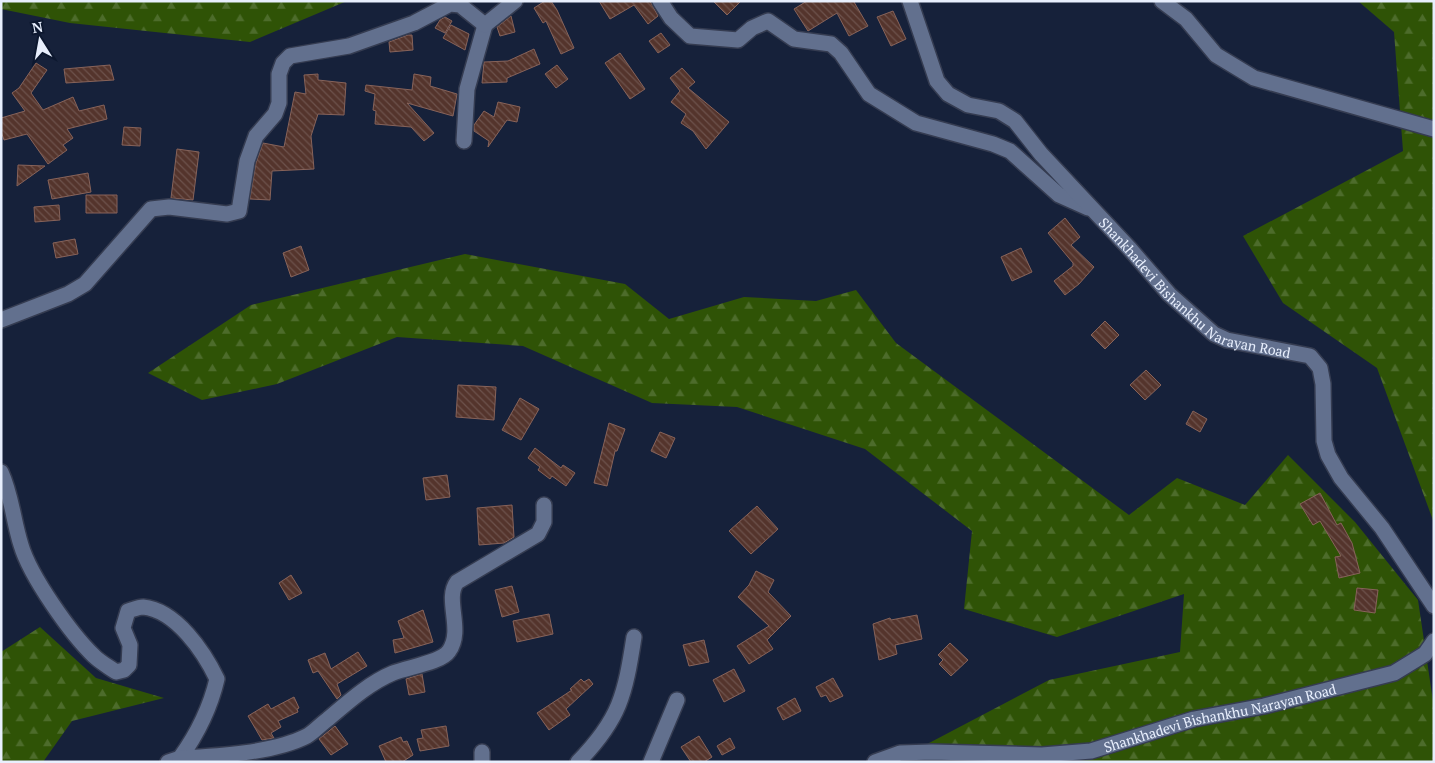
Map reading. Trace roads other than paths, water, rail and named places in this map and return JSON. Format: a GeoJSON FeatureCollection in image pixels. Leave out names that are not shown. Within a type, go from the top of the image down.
{"type":"FeatureCollection","features":[{"type":"Feature","properties":{"kind":"street"},"geometry":{"type":"LineString","coordinates":[[464,141],[467,89],[485,25],[515,1]]}},
{"type":"Feature","properties":{"kind":"street"},"geometry":{"type":"LineString","coordinates":[[660,1],[671,18],[690,36],[738,40],[752,28],[768,21],[794,39],[832,44],[841,52],[869,94],[916,123],[993,144],[1010,151],[1058,195],[1095,211]]}},
{"type":"Feature","properties":{"kind":"street","name":"Shankhadevi Bishankhu Narayan Road"},"geometry":{"type":"LineString","coordinates":[[910,1],[937,81],[948,94],[968,105],[999,111],[1015,120],[1041,154],[1169,294],[1214,334],[1227,340],[1310,356],[1320,368],[1323,384],[1324,441],[1328,455],[1341,478],[1382,528],[1434,606]]}},
{"type":"Feature","properties":{"kind":"street"},"geometry":{"type":"LineString","coordinates":[[1162,1],[1186,19],[1216,55],[1254,78],[1434,129]]}},
{"type":"Feature","properties":{"kind":"street"},"geometry":{"type":"LineString","coordinates":[[1,320],[68,294],[85,284],[151,209],[169,207],[227,214],[239,211],[247,161],[256,136],[275,114],[279,103],[279,74],[283,63],[290,56],[349,46],[414,22],[450,4],[460,5],[485,25]]}},
{"type":"Feature","properties":{"kind":"street"},"geometry":{"type":"LineString","coordinates":[[1,472],[10,490],[21,546],[45,593],[72,630],[95,657],[116,672],[124,670],[129,665],[130,645],[122,628],[128,611],[141,607],[158,611],[176,624],[194,640],[208,660],[217,679],[211,703],[200,729],[174,760]]}},
{"type":"Feature","properties":{"kind":"street"},"geometry":{"type":"LineString","coordinates":[[174,760],[226,756],[284,744],[308,735],[371,685],[393,673],[435,660],[448,652],[454,638],[452,589],[456,582],[538,534],[544,522],[544,505]]}},
{"type":"Feature","properties":{"kind":"street"},"geometry":{"type":"LineString","coordinates":[[578,762],[596,744],[619,707],[627,681],[634,637]]}},
{"type":"Feature","properties":{"kind":"street","name":"Shankhadevi Bishankhu Narayan Road"},"geometry":{"type":"LineString","coordinates":[[875,762],[900,753],[1042,755],[1091,751],[1194,718],[1264,706],[1394,673],[1425,654],[1434,641]]}},
{"type":"Feature","properties":{"kind":"street"},"geometry":{"type":"LineString","coordinates":[[651,762],[677,700]]}}]}
